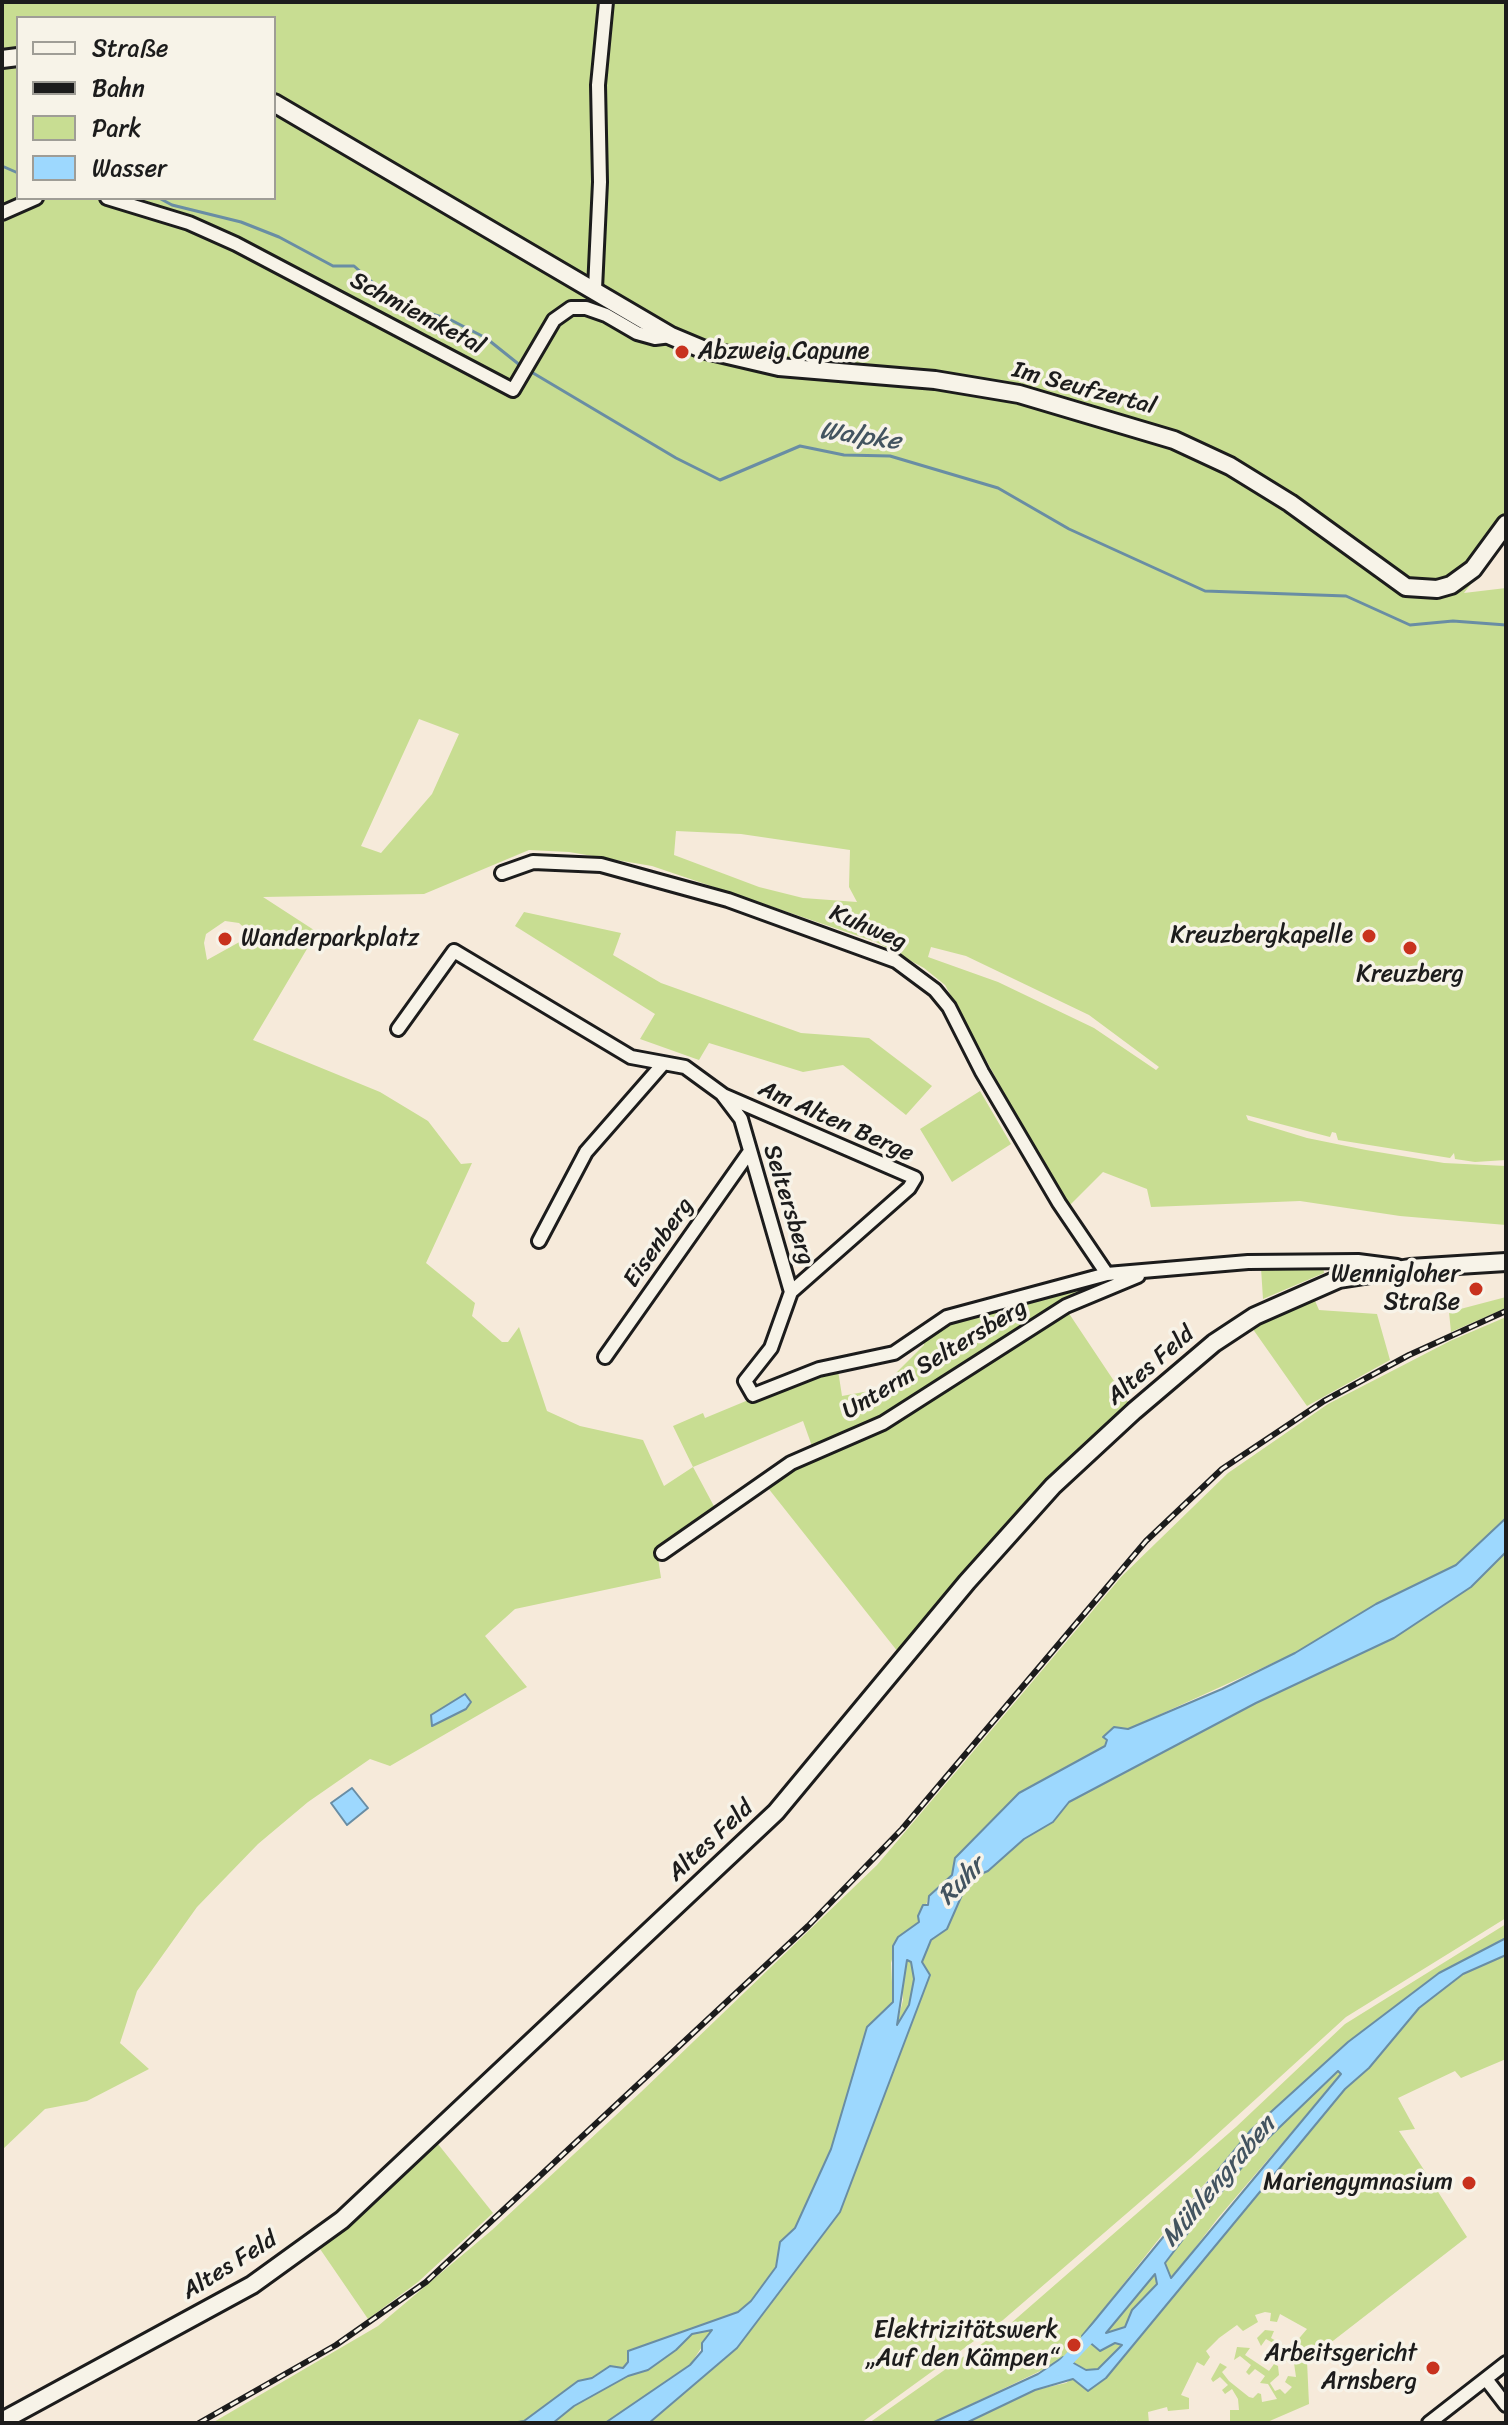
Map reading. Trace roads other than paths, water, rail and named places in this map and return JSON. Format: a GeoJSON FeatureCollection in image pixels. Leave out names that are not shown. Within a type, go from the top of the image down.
{"type":"FeatureCollection","features":[{"type":"Feature","properties":{"kind":"main road","name":"Im Seufzertal"},"geometry":{"type":"LineString","coordinates":[[276,104],[671,336],[740,361],[935,380],[1019,394],[1085,410],[1174,440],[1230,466],[1290,503],[1406,587],[1437,589],[1451,585],[1473,569],[1506,524]]}},
{"type":"Feature","properties":{"kind":"main road"},"geometry":{"type":"LineString","coordinates":[[1410,1268],[1506,1262]]}},
{"type":"Feature","properties":{"kind":"main road","name":"Altes Feld"},"geometry":{"type":"LineString","coordinates":[[2,2421],[252,2285],[342,2220],[776,1812],[967,1582],[1076,1465],[1214,1343],[1255,1316],[1339,1279],[1410,1268]]}},
{"type":"Feature","properties":{"kind":"street"},"geometry":{"type":"LineString","coordinates":[[595,289],[600,182],[598,85],[606,2]]}},
{"type":"Feature","properties":{"kind":"street"},"geometry":{"type":"LineString","coordinates":[[2,213],[31,200]]}},
{"type":"Feature","properties":{"kind":"street","name":"Schmiemketal"},"geometry":{"type":"LineString","coordinates":[[114,200],[189,223],[236,244],[513,390],[554,320],[571,308],[596,311],[637,333],[655,338],[671,336]]}},
{"type":"Feature","properties":{"kind":"street","name":"Kuhweg"},"geometry":{"type":"LineString","coordinates":[[502,873],[533,862],[601,865],[728,900],[896,961],[935,990],[949,1007],[982,1072],[1059,1203],[1107,1274]]}},
{"type":"Feature","properties":{"kind":"street","name":"Seltersberg"},"geometry":{"type":"LineString","coordinates":[[398,1029],[454,951],[631,1057],[685,1067],[722,1094],[741,1119],[748,1154],[791,1292],[771,1348],[745,1381],[753,1395],[819,1369],[894,1353],[947,1317],[1107,1274]]}},
{"type":"Feature","properties":{"kind":"street"},"geometry":{"type":"LineString","coordinates":[[539,1241],[586,1152],[663,1064]]}},
{"type":"Feature","properties":{"kind":"street","name":"Am Alten Berge"},"geometry":{"type":"LineString","coordinates":[[722,1094],[915,1178],[909,1188],[791,1292]]}},
{"type":"Feature","properties":{"kind":"street","name":"Eisenberg"},"geometry":{"type":"LineString","coordinates":[[605,1357],[748,1154]]}},
{"type":"Feature","properties":{"kind":"street"},"geometry":{"type":"LineString","coordinates":[[1107,1274],[1248,1262],[1336,1261],[1410,1268]]}},
{"type":"Feature","properties":{"kind":"street"},"geometry":{"type":"LineString","coordinates":[[1336,1261],[1339,1279]]}},
{"type":"Feature","properties":{"kind":"street","name":"Unterm Seltersberg"},"geometry":{"type":"LineString","coordinates":[[662,1553],[791,1463],[883,1423],[1066,1306],[1156,1268]]}},
{"type":"Feature","properties":{"kind":"street"},"geometry":{"type":"LineString","coordinates":[[1429,2423],[1506,2363]]}},
{"type":"Feature","properties":{"kind":"street"},"geometry":{"type":"LineString","coordinates":[[1486,2379],[1506,2405]]}},
{"type":"Feature","properties":{"kind":"water","name":"Ruhr"},"geometry":{"type":"Polygon","coordinates":[[[1506,1518],[1506,1552],[1471,1587],[1394,1638],[1256,1703],[1069,1802],[1053,1822],[1024,1839],[988,1871],[969,1879],[947,1929],[931,1940],[922,1962],[930,1975],[840,2212],[737,2348],[649,2423],[605,2423],[690,2365],[702,2351],[702,2343],[712,2330],[692,2334],[648,2370],[628,2376],[574,2406],[553,2423],[512,2423],[524,2421],[578,2381],[592,2378],[610,2366],[623,2368],[628,2362],[628,2351],[738,2312],[751,2301],[776,2267],[780,2242],[795,2228],[831,2149],[867,2027],[893,2002],[893,1946],[898,1937],[919,1922],[918,1916],[923,1905],[928,1905],[929,1896],[952,1875],[955,1858],[1019,1793],[1105,1746],[1107,1740],[1103,1737],[1114,1727],[1128,1729],[1222,1689],[1295,1653],[1376,1604],[1456,1565],[1506,1518]],[[907,1960],[897,2025],[909,2005],[914,1979],[911,1962],[907,1960]]]}},
{"type":"Feature","properties":{"kind":"water"},"geometry":{"type":"Polygon","coordinates":[[[465,1694],[471,1702],[466,1709],[432,1726],[431,1715],[465,1694]]]}},
{"type":"Feature","properties":{"kind":"water"},"geometry":{"type":"Polygon","coordinates":[[[352,1788],[368,1808],[347,1825],[331,1803],[352,1788]]]}},
{"type":"Feature","properties":{"kind":"water"},"geometry":{"type":"Polygon","coordinates":[[[1506,1938],[1506,1955],[1463,1974],[1419,2008],[1369,2068],[1345,2089],[1106,2378],[1088,2391],[1073,2379],[1035,2390],[966,2423],[932,2423],[1038,2374],[1063,2357],[1086,2370],[1098,2369],[1122,2345],[1115,2343],[1100,2351],[1082,2336],[1251,2130],[1348,2042],[1439,1973],[1506,1938]],[[1338,2071],[1258,2148],[1197,2221],[1165,2263],[1171,2278],[1341,2074],[1338,2071]],[[1155,2274],[1106,2333],[1125,2327],[1132,2310],[1157,2284],[1155,2274]]]}},
{"type":"Feature","properties":{"kind":"waterway","name":"Walpke"},"geometry":{"type":"LineString","coordinates":[[2,166],[16,172]]}},
{"type":"Feature","properties":{"kind":"waterway","name":"Walpke"},"geometry":{"type":"LineString","coordinates":[[163,200],[241,222],[279,237],[333,266],[354,266],[397,304],[449,319],[486,338],[521,366]]}},
{"type":"Feature","properties":{"kind":"waterway","name":"Walpke"},"geometry":{"type":"LineString","coordinates":[[528,370],[676,458],[720,480],[800,446],[844,455],[890,456],[998,488],[1069,529],[1205,591],[1346,596],[1410,625],[1453,621],[1506,625]]}},
{"type":"Feature","properties":{"kind":"waterway","name":"Mühlengraben"},"geometry":{"type":"LineString","coordinates":[[1059,2370],[1098,2328]]}},
{"type":"Feature","properties":{"kind":"railway"},"geometry":{"type":"LineString","coordinates":[[199,2423],[336,2345],[426,2282],[808,1926],[902,1829],[1146,1541],[1222,1469],[1324,1401],[1409,1355],[1506,1311]]}},
{"type":"Feature","properties":{"kind":"place","name":"Abzweig Capune"},"geometry":{"type":"Point","coordinates":[682,352]}},
{"type":"Feature","properties":{"kind":"place","name":"Kreuzbergkapelle"},"geometry":{"type":"Point","coordinates":[1369,936]}},
{"type":"Feature","properties":{"kind":"place","name":"Wanderparkplatz"},"geometry":{"type":"Point","coordinates":[225,939]}},
{"type":"Feature","properties":{"kind":"place","name":"Kreuzberg"},"geometry":{"type":"Point","coordinates":[1410,948]}},
{"type":"Feature","properties":{"kind":"place","name":"Wennigloher Straße"},"geometry":{"type":"Point","coordinates":[1476,1289]}},
{"type":"Feature","properties":{"kind":"place","name":"Mariengymnasium"},"geometry":{"type":"Point","coordinates":[1469,2183]}},
{"type":"Feature","properties":{"kind":"place","name":"Elektrizitätswerk „Auf den Kämpen“"},"geometry":{"type":"Point","coordinates":[1074,2345]}},
{"type":"Feature","properties":{"kind":"place","name":"Arbeitsgericht Arnsberg"},"geometry":{"type":"Point","coordinates":[1433,2368]}}]}
